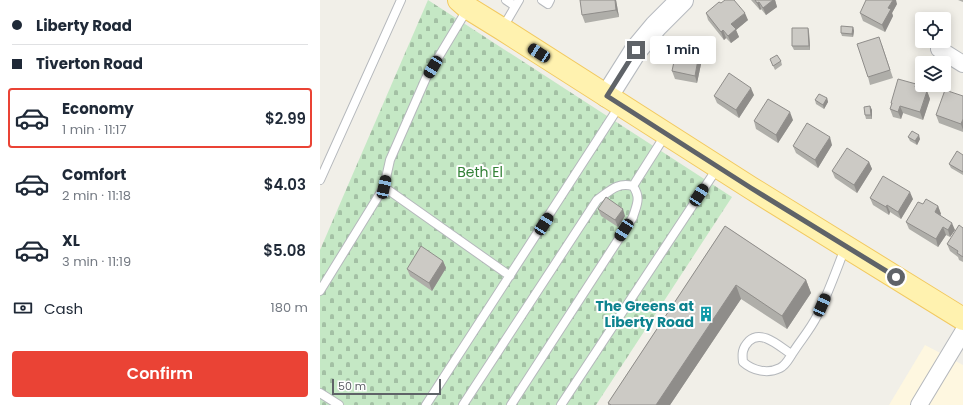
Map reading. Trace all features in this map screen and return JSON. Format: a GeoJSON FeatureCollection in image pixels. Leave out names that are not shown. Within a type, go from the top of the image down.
{"type":"FeatureCollection","features":[{"type":"Feature","properties":{"kind":"main road"},"geometry":{"type":"LineString","coordinates":[[464,4],[718,167],[963,319]]}},
{"type":"Feature","properties":{"kind":"street"},"geometry":{"type":"LineString","coordinates":[[614,101],[636,50],[656,26],[682,0]]}},
{"type":"Feature","properties":{"kind":"street"},"geometry":{"type":"LineString","coordinates":[[939,49],[963,64]]}},
{"type":"Feature","properties":{"kind":"street"},"geometry":{"type":"LineString","coordinates":[[919,405],[963,332]]}},
{"type":"Feature","properties":{"kind":"lane"},"geometry":{"type":"LineString","coordinates":[[320,180],[401,0]]}},
{"type":"Feature","properties":{"kind":"lane"},"geometry":{"type":"LineString","coordinates":[[502,29],[517,3],[506,0]]}},
{"type":"Feature","properties":{"kind":"lane"},"geometry":{"type":"LineString","coordinates":[[542,0],[548,4],[550,0]]}},
{"type":"Feature","properties":{"kind":"lane"},"geometry":{"type":"LineString","coordinates":[[320,291],[384,187],[390,160],[426,78],[464,4]]}},
{"type":"Feature","properties":{"kind":"lane"},"geometry":{"type":"LineString","coordinates":[[426,405],[510,276],[614,101]]}},
{"type":"Feature","properties":{"kind":"lane"},"geometry":{"type":"LineString","coordinates":[[633,186],[666,134]]}},
{"type":"Feature","properties":{"kind":"lane"},"geometry":{"type":"LineString","coordinates":[[561,405],[718,167]]}},
{"type":"Feature","properties":{"kind":"lane"},"geometry":{"type":"LineString","coordinates":[[463,405],[597,200],[612,189],[624,184],[633,186],[638,194],[638,202],[633,217],[511,405]]}},
{"type":"Feature","properties":{"kind":"lane"},"geometry":{"type":"LineString","coordinates":[[384,187],[510,276]]}},
{"type":"Feature","properties":{"kind":"lane"},"geometry":{"type":"LineString","coordinates":[[791,354],[765,338],[759,337],[750,340],[742,352],[743,362],[747,366],[758,371],[770,371],[780,368],[788,362],[791,354],[805,337],[817,317],[846,246]]}},
{"type":"Feature","properties":{"kind":"lane"},"geometry":{"type":"LineString","coordinates":[[320,392],[339,405]]}},
{"type":"Feature","properties":{"kind":"shaded area"},"geometry":{"type":"Polygon","coordinates":[[[925,345],[963,365],[963,405],[889,405],[925,345]]]}},
{"type":"Feature","properties":{"kind":"green space","name":"Beth El"},"geometry":{"type":"Polygon","coordinates":[[[428,0],[732,197],[596,405],[320,405],[320,250],[428,0]]]}},
{"type":"Feature","properties":{"kind":"building"},"geometry":{"type":"Polygon","coordinates":[[[580,0],[615,0],[616,10],[582,15],[580,0]]]}},
{"type":"Feature","properties":{"kind":"building"},"geometry":{"type":"Polygon","coordinates":[[[725,0],[734,0],[745,13],[731,24],[736,29],[728,36],[723,30],[721,32],[706,13],[719,2],[721,3],[725,0]]]}},
{"type":"Feature","properties":{"kind":"building"},"geometry":{"type":"Polygon","coordinates":[[[755,0],[773,0],[763,8],[759,2],[757,3],[755,0]]]}},
{"type":"Feature","properties":{"kind":"building"},"geometry":{"type":"Polygon","coordinates":[[[866,0],[893,0],[888,8],[891,9],[882,25],[860,13],[866,0]]]}},
{"type":"Feature","properties":{"kind":"building"},"geometry":{"type":"Polygon","coordinates":[[[841,26],[853,27],[852,34],[841,33],[841,26]]]}},
{"type":"Feature","properties":{"kind":"building"},"geometry":{"type":"Polygon","coordinates":[[[792,28],[808,28],[809,46],[792,46],[792,28]]]}},
{"type":"Feature","properties":{"kind":"building"},"geometry":{"type":"Polygon","coordinates":[[[879,37],[890,70],[868,77],[857,44],[879,37]]]}},
{"type":"Feature","properties":{"kind":"building"},"geometry":{"type":"Polygon","coordinates":[[[679,38],[701,43],[695,76],[672,71],[679,38]]]}},
{"type":"Feature","properties":{"kind":"building"},"geometry":{"type":"Polygon","coordinates":[[[777,55],[781,61],[773,66],[770,59],[777,55]]]}},
{"type":"Feature","properties":{"kind":"building"},"geometry":{"type":"Polygon","coordinates":[[[729,73],[751,88],[736,110],[714,96],[729,73]]]}},
{"type":"Feature","properties":{"kind":"building"},"geometry":{"type":"Polygon","coordinates":[[[898,79],[915,84],[915,92],[927,92],[920,112],[900,106],[898,112],[890,109],[898,79]]]}},
{"type":"Feature","properties":{"kind":"building"},"geometry":{"type":"Polygon","coordinates":[[[944,92],[951,92],[963,96],[963,119],[961,124],[936,115],[944,92]]]}},
{"type":"Feature","properties":{"kind":"building"},"geometry":{"type":"Polygon","coordinates":[[[819,94],[827,98],[823,105],[815,100],[819,94]]]}},
{"type":"Feature","properties":{"kind":"building"},"geometry":{"type":"Polygon","coordinates":[[[768,99],[790,112],[776,135],[754,121],[768,99]]]}},
{"type":"Feature","properties":{"kind":"building"},"geometry":{"type":"Polygon","coordinates":[[[870,106],[871,115],[865,115],[864,107],[870,106]]]}},
{"type":"Feature","properties":{"kind":"building"},"geometry":{"type":"Polygon","coordinates":[[[807,123],[830,137],[815,160],[793,146],[807,123]]]}},
{"type":"Feature","properties":{"kind":"building"},"geometry":{"type":"Polygon","coordinates":[[[912,131],[919,135],[915,141],[908,137],[912,131]]]}},
{"type":"Feature","properties":{"kind":"building"},"geometry":{"type":"Polygon","coordinates":[[[847,148],[869,162],[854,185],[832,171],[847,148]]]}},
{"type":"Feature","properties":{"kind":"building"},"geometry":{"type":"Polygon","coordinates":[[[957,151],[963,155],[963,172],[949,164],[957,151]]]}},
{"type":"Feature","properties":{"kind":"building"},"geometry":{"type":"Polygon","coordinates":[[[883,176],[910,192],[898,212],[887,205],[886,207],[870,198],[883,176]]]}},
{"type":"Feature","properties":{"kind":"building"},"geometry":{"type":"Polygon","coordinates":[[[606,197],[623,209],[615,220],[598,209],[606,197]]]}},
{"type":"Feature","properties":{"kind":"building"},"geometry":{"type":"Polygon","coordinates":[[[926,199],[938,206],[935,212],[952,223],[948,230],[943,227],[936,239],[906,222],[918,202],[923,204],[926,199]]]}},
{"type":"Feature","properties":{"kind":"building"},"geometry":{"type":"Polygon","coordinates":[[[959,225],[963,228],[963,257],[957,253],[958,251],[947,244],[959,225]]]}},
{"type":"Feature","properties":{"kind":"building","name":"The Greens at Liberty Road"},"geometry":{"type":"Polygon","coordinates":[[[725,226],[806,280],[782,316],[736,285],[656,405],[611,405],[608,403],[725,226]]]}},
{"type":"Feature","properties":{"kind":"building"},"geometry":{"type":"Polygon","coordinates":[[[421,246],[443,261],[429,283],[407,269],[421,246]]]}},
{"type":"Feature","properties":{"kind":"place","name":"The Greens at Liberty Road"},"geometry":{"type":"Point","coordinates":[706,314]}},
{"type":"Feature","properties":{"kind":"route"},"geometry":{"type":"LineString","coordinates":[[636,50],[607,96],[751,188],[896,277]]}}]}
